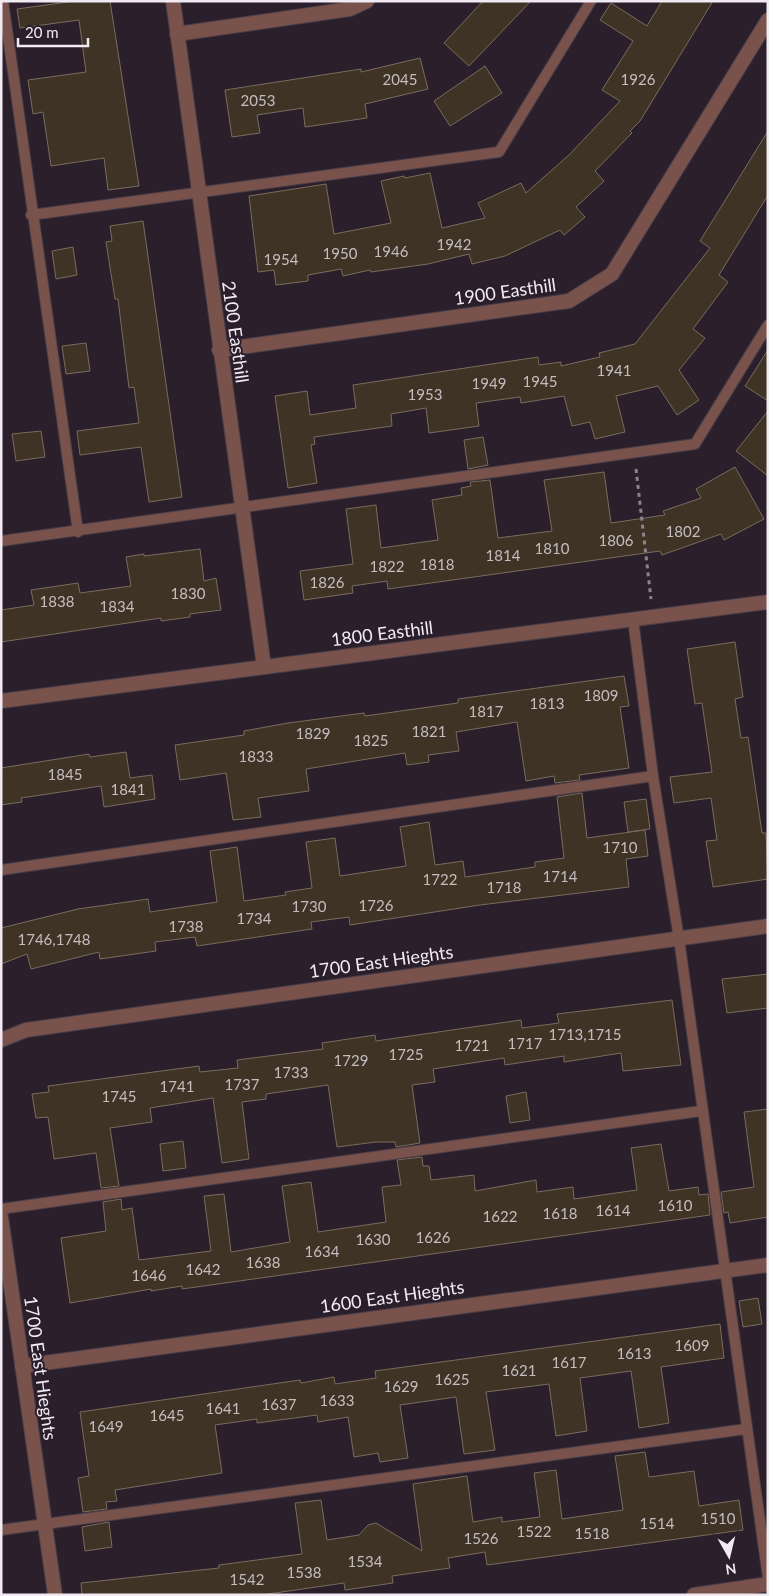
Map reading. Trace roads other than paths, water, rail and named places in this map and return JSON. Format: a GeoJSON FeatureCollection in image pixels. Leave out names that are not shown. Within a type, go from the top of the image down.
{"type":"FeatureCollection","features":[{"type":"Feature","properties":{"kind":"street","name":"2100 Easthill"},"geometry":{"type":"LineString","coordinates":[[173,1],[219,350],[264,668]]}},
{"type":"Feature","properties":{"kind":"street"},"geometry":{"type":"LineString","coordinates":[[177,34],[350,9],[368,1]]}},
{"type":"Feature","properties":{"kind":"street","name":"1900 Easthill"},"geometry":{"type":"LineString","coordinates":[[219,350],[569,301],[612,274],[768,20]]}},
{"type":"Feature","properties":{"kind":"street","name":"1800 Easthill"},"geometry":{"type":"LineString","coordinates":[[1,701],[768,602]]}},
{"type":"Feature","properties":{"kind":"street","name":"1700 East Hieghts"},"geometry":{"type":"LineString","coordinates":[[1,1040],[26,1030],[768,926]]}},
{"type":"Feature","properties":{"kind":"street","name":"1700 East Hieghts"},"geometry":{"type":"LineString","coordinates":[[1,1217],[55,1595]]}},
{"type":"Feature","properties":{"kind":"street","name":"1600 East Hieghts"},"geometry":{"type":"LineString","coordinates":[[22,1366],[768,1265]]}},
{"type":"Feature","properties":{"kind":"street"},"geometry":{"type":"LineString","coordinates":[[694,1595],[768,1584]]}},
{"type":"Feature","properties":{"kind":"lane"},"geometry":{"type":"LineString","coordinates":[[3,1],[31,214],[78,532]]}},
{"type":"Feature","properties":{"kind":"lane"},"geometry":{"type":"LineString","coordinates":[[31,214],[499,152],[591,1]]}},
{"type":"Feature","properties":{"kind":"lane"},"geometry":{"type":"LineString","coordinates":[[1,541],[78,532],[242,507],[695,444],[768,326]]}},
{"type":"Feature","properties":{"kind":"lane"},"geometry":{"type":"LineString","coordinates":[[633,620],[652,776],[679,939],[701,1111],[768,1578]]}},
{"type":"Feature","properties":{"kind":"lane"},"geometry":{"type":"LineString","coordinates":[[1,870],[652,776]]}},
{"type":"Feature","properties":{"kind":"lane"},"geometry":{"type":"LineString","coordinates":[[1,1209],[701,1111]]}},
{"type":"Feature","properties":{"kind":"lane"},"geometry":{"type":"LineString","coordinates":[[1,1530],[746,1429]]}}]}
